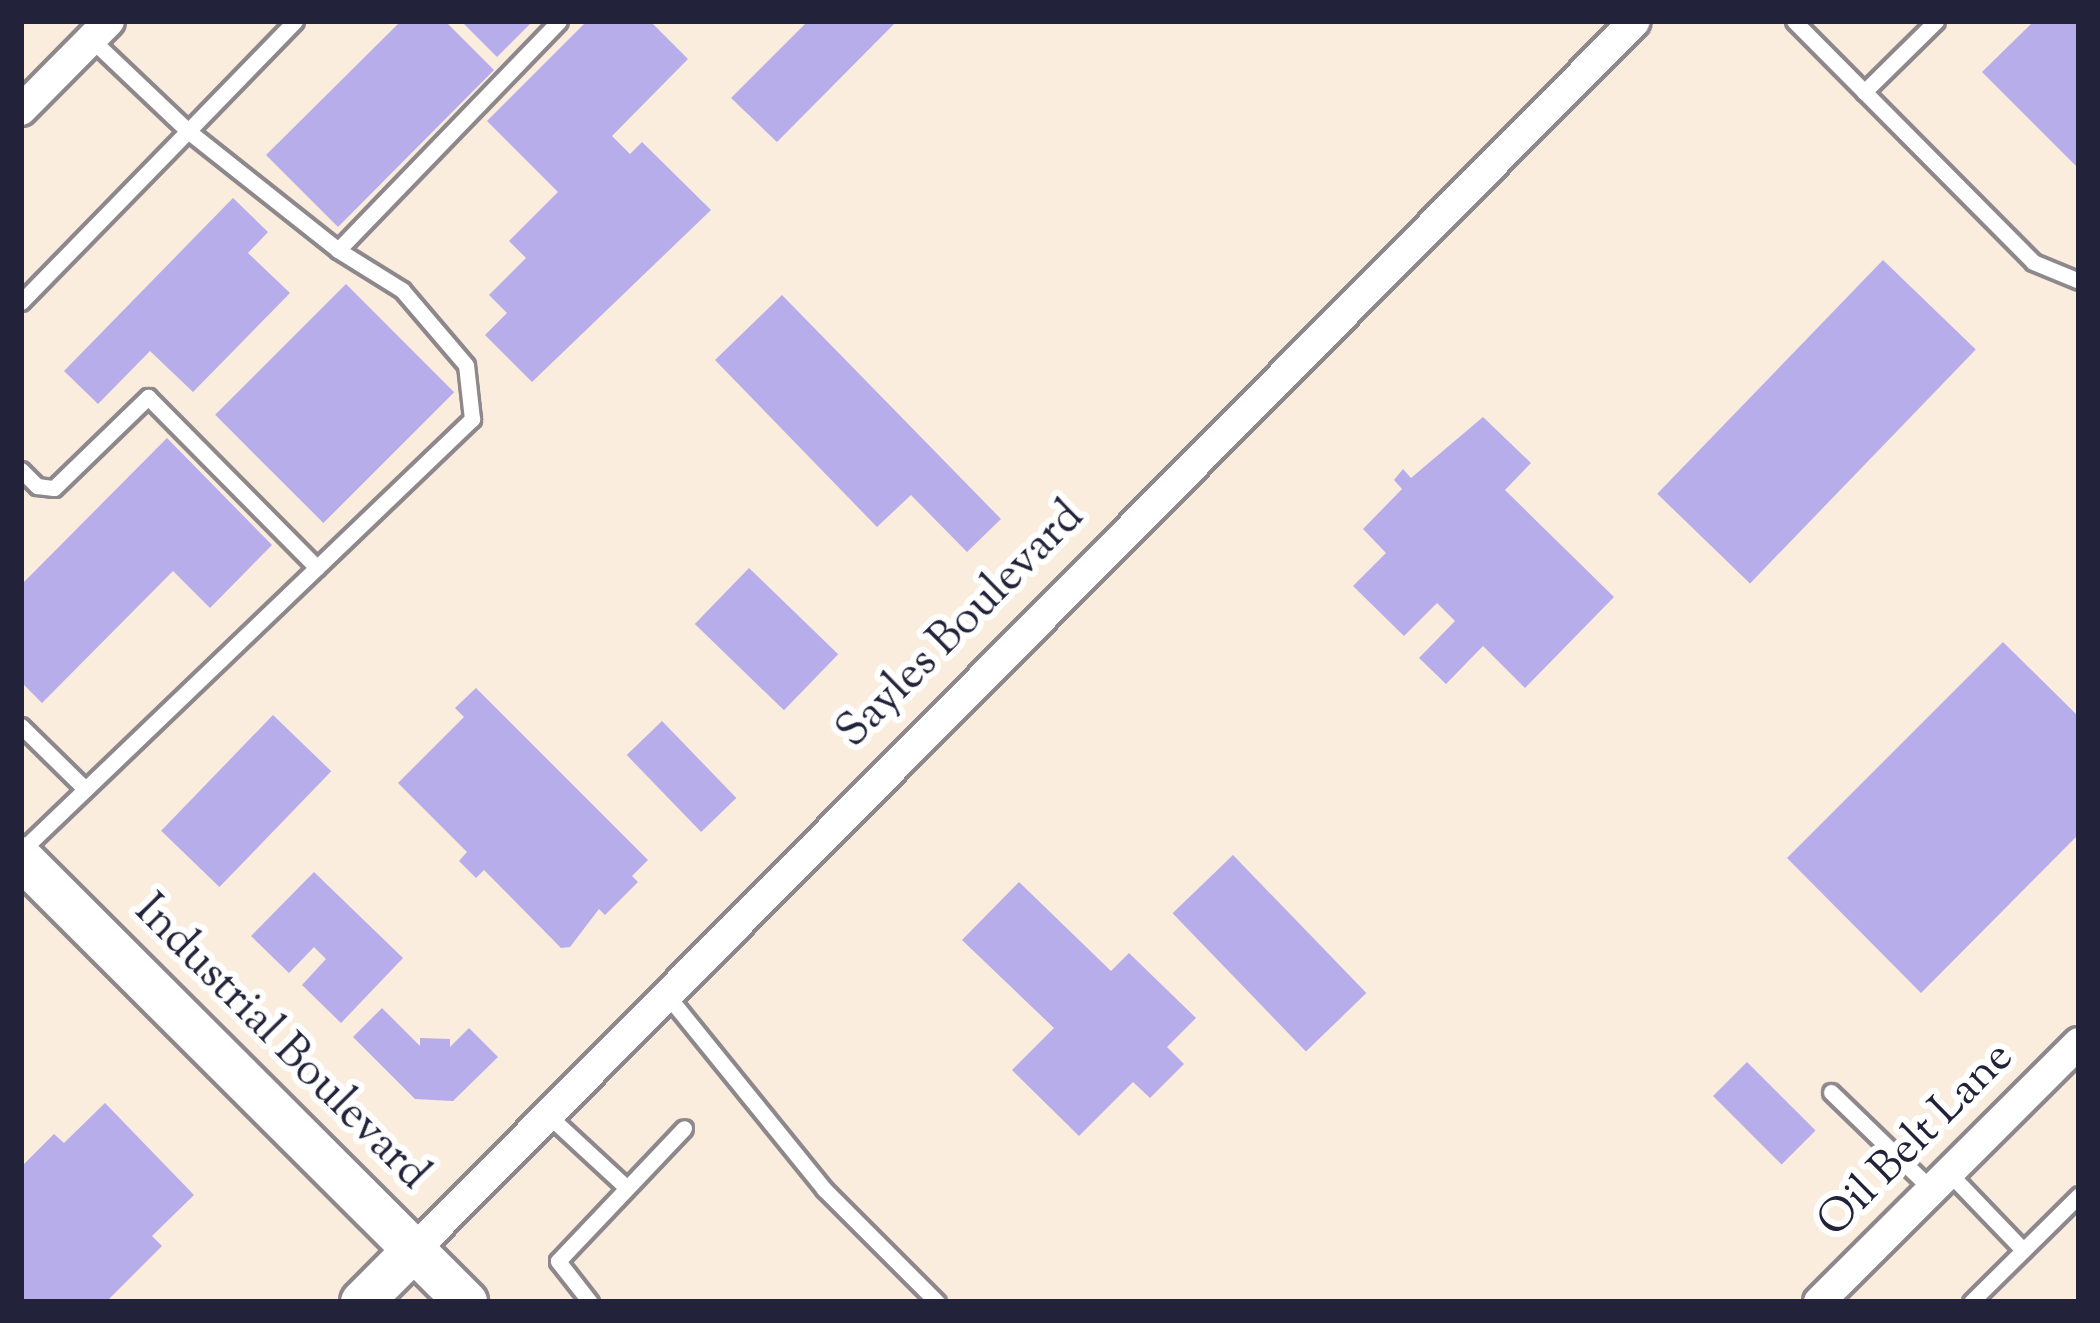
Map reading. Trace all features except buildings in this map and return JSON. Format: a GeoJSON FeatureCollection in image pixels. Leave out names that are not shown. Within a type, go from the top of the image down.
{"type":"FeatureCollection","features":[{"type":"Feature","properties":{"kind":"main road","name":"Industrial Boulevard"},"geometry":{"type":"LineString","coordinates":[[21,854],[466,1302]]}},
{"type":"Feature","properties":{"kind":"main road","name":"Sayles Boulevard"},"geometry":{"type":"LineString","coordinates":[[362,1302],[414,1250]]}},
{"type":"Feature","properties":{"kind":"street","name":"Sayles Boulevard"},"geometry":{"type":"LineString","coordinates":[[414,1250],[1635,21]]}},
{"type":"Feature","properties":{"kind":"street"},"geometry":{"type":"LineString","coordinates":[[21,110],[100,30]]}},
{"type":"Feature","properties":{"kind":"street","name":"Oil Belt Lane"},"geometry":{"type":"LineString","coordinates":[[1819,1302],[2079,1043]]}},
{"type":"Feature","properties":{"kind":"lane"},"geometry":{"type":"LineString","coordinates":[[21,302],[295,21]]}},
{"type":"Feature","properties":{"kind":"lane"},"geometry":{"type":"LineString","coordinates":[[338,250],[559,21]]}},
{"type":"Feature","properties":{"kind":"lane"},"geometry":{"type":"LineString","coordinates":[[1793,21],[2033,262],[2079,281]]}},
{"type":"Feature","properties":{"kind":"lane"},"geometry":{"type":"LineString","coordinates":[[1864,92],[1936,21]]}},
{"type":"Feature","properties":{"kind":"lane"},"geometry":{"type":"LineString","coordinates":[[21,854],[84,788],[472,419],[466,365],[403,290],[338,250],[188,131],[100,30]]}},
{"type":"Feature","properties":{"kind":"lane"},"geometry":{"type":"LineString","coordinates":[[21,470],[37,486],[54,488],[148,398],[317,568]]}},
{"type":"Feature","properties":{"kind":"lane"},"geometry":{"type":"LineString","coordinates":[[21,726],[84,788]]}},
{"type":"Feature","properties":{"kind":"lane"},"geometry":{"type":"LineString","coordinates":[[667,995],[824,1189],[937,1302]]}},
{"type":"Feature","properties":{"kind":"lane"},"geometry":{"type":"LineString","coordinates":[[1831,1092],[2023,1250]]}},
{"type":"Feature","properties":{"kind":"lane"},"geometry":{"type":"LineString","coordinates":[[550,1116],[626,1187]]}},
{"type":"Feature","properties":{"kind":"lane"},"geometry":{"type":"LineString","coordinates":[[590,1302],[558,1261],[684,1128]]}},
{"type":"Feature","properties":{"kind":"lane"},"geometry":{"type":"LineString","coordinates":[[1972,1302],[2079,1195]]}}]}
